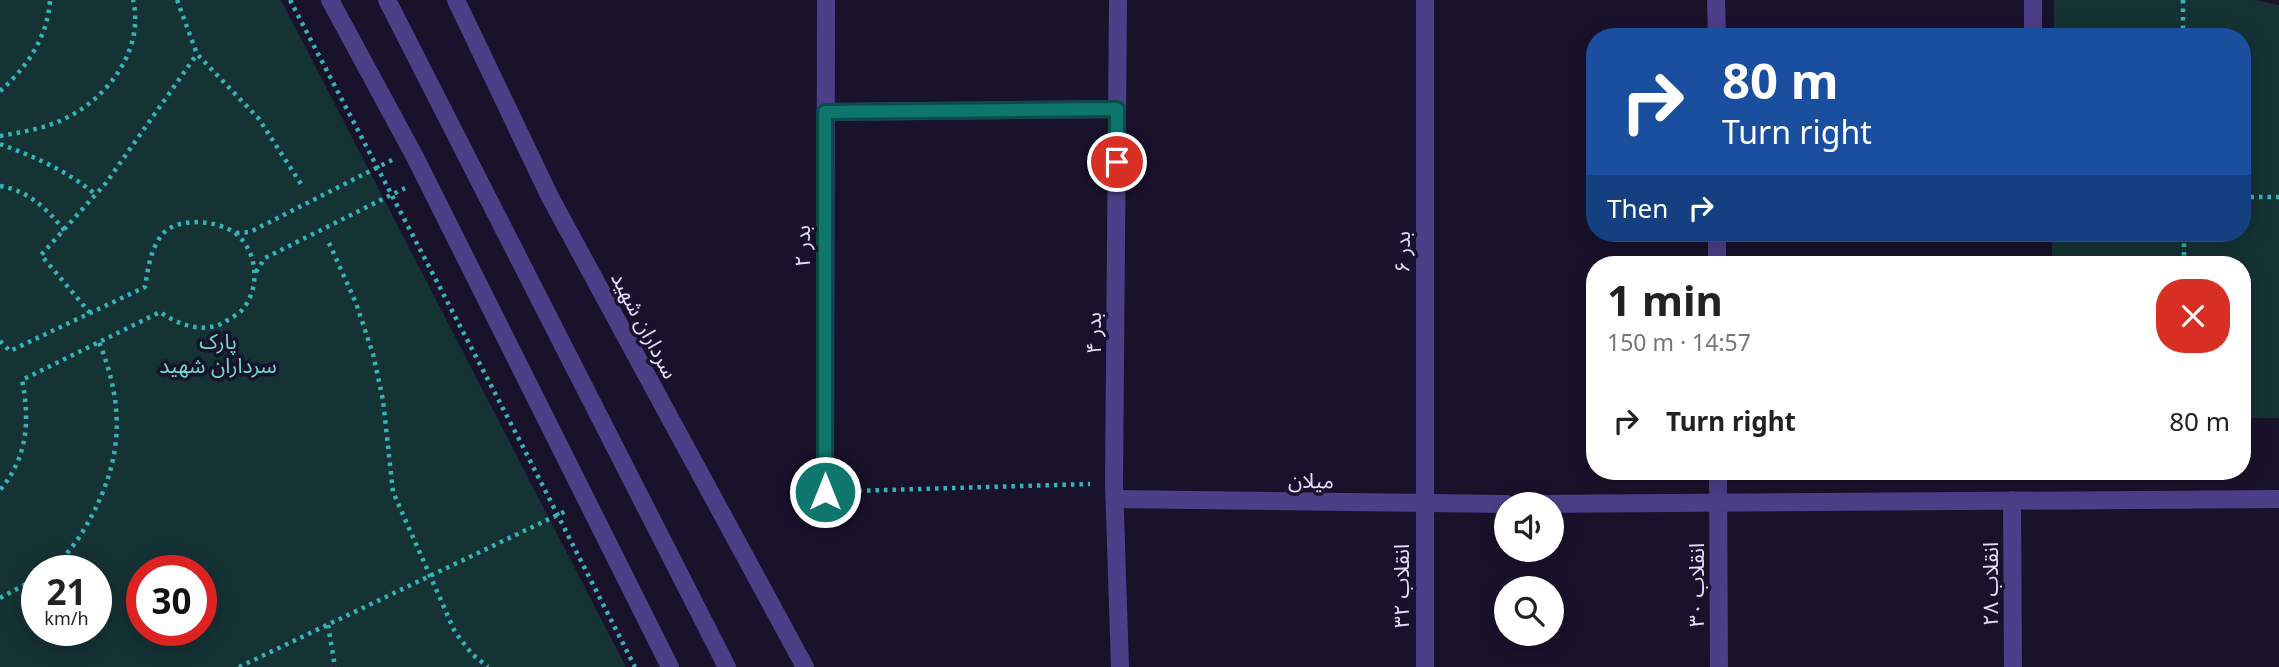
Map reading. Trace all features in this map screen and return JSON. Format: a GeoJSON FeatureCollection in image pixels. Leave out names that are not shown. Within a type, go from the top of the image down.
{"type":"FeatureCollection","features":[{"type":"Feature","properties":{"kind":"street"},"geometry":{"type":"LineString","coordinates":[[330,0],[425,178],[670,667]]}},
{"type":"Feature","properties":{"kind":"street"},"geometry":{"type":"LineString","coordinates":[[387,0],[727,667]]}},
{"type":"Feature","properties":{"kind":"street","name":"سرداران شهید"},"geometry":{"type":"LineString","coordinates":[[456,0],[550,197],[805,667]]}},
{"type":"Feature","properties":{"kind":"street","name":"بدر ۲"},"geometry":{"type":"LineString","coordinates":[[825,492],[826,0]]}},
{"type":"Feature","properties":{"kind":"street","name":"بدر ۴"},"geometry":{"type":"LineString","coordinates":[[1118,0],[1115,491],[1120,667]]}},
{"type":"Feature","properties":{"kind":"street","name":"بدر ۶"},"geometry":{"type":"LineString","coordinates":[[1423,505],[1425,0]]}},
{"type":"Feature","properties":{"kind":"street"},"geometry":{"type":"LineString","coordinates":[[1716,0],[1717,28]]}},
{"type":"Feature","properties":{"kind":"street"},"geometry":{"type":"LineString","coordinates":[[2033,0],[2033,28]]}},
{"type":"Feature","properties":{"kind":"street"},"geometry":{"type":"LineString","coordinates":[[825,112],[1117,109]]}},
{"type":"Feature","properties":{"kind":"street","name":"انقلاب ۳۰"},"geometry":{"type":"LineString","coordinates":[[1718,480],[1719,667]]}},
{"type":"Feature","properties":{"kind":"street","name":"میلان"},"geometry":{"type":"LineString","coordinates":[[1115,491],[1423,505],[1494,504]]}},
{"type":"Feature","properties":{"kind":"street"},"geometry":{"type":"LineString","coordinates":[[1564,504],[2279,499]]}},
{"type":"Feature","properties":{"kind":"street","name":"انقلاب ۲۸"},"geometry":{"type":"LineString","coordinates":[[2012,500],[2013,667]]}},
{"type":"Feature","properties":{"kind":"street","name":"انقلاب ۳۲"},"geometry":{"type":"LineString","coordinates":[[1423,505],[1425,667]]}},
{"type":"Feature","properties":{"kind":"path"},"geometry":{"type":"LineString","coordinates":[[0,91],[22,69],[39,44],[49,14],[50,0]]}},
{"type":"Feature","properties":{"kind":"path"},"geometry":{"type":"LineString","coordinates":[[0,136],[33,130],[63,120],[86,106],[108,87],[130,47],[135,30],[133,0]]}},
{"type":"Feature","properties":{"kind":"path"},"geometry":{"type":"LineString","coordinates":[[177,0],[197,54],[259,119],[303,187]]}},
{"type":"Feature","properties":{"kind":"path"},"geometry":{"type":"LineString","coordinates":[[290,0],[635,667]]}},
{"type":"Feature","properties":{"kind":"path"},"geometry":{"type":"LineString","coordinates":[[2183,0],[2183,28]]}},
{"type":"Feature","properties":{"kind":"path"},"geometry":{"type":"LineString","coordinates":[[90,313],[41,255],[96,195],[197,54]]}},
{"type":"Feature","properties":{"kind":"path"},"geometry":{"type":"LineString","coordinates":[[0,144],[56,168],[81,182],[96,195]]}},
{"type":"Feature","properties":{"kind":"path"},"geometry":{"type":"LineString","coordinates":[[0,341],[10,351],[145,287],[151,255],[162,233],[179,224],[216,225],[235,233],[250,232],[410,150]]}},
{"type":"Feature","properties":{"kind":"path"},"geometry":{"type":"LineString","coordinates":[[0,490],[12,475],[26,438],[28,409],[22,380],[160,312],[174,322],[195,328],[220,324],[242,311],[251,294],[256,272],[265,258],[425,178]]}},
{"type":"Feature","properties":{"kind":"path"},"geometry":{"type":"LineString","coordinates":[[0,186],[29,195],[48,210],[65,231]]}},
{"type":"Feature","properties":{"kind":"path"},"geometry":{"type":"LineString","coordinates":[[2251,197],[2279,197]]}},
{"type":"Feature","properties":{"kind":"path"},"geometry":{"type":"LineString","coordinates":[[235,233],[248,250],[256,272]]}},
{"type":"Feature","properties":{"kind":"path"},"geometry":{"type":"LineString","coordinates":[[329,243],[356,303],[373,354],[383,400],[393,492],[455,632],[472,654],[488,667]]}},
{"type":"Feature","properties":{"kind":"path"},"geometry":{"type":"LineString","coordinates":[[65,555],[82,534],[105,491],[117,444],[117,407],[112,375],[99,342]]}},
{"type":"Feature","properties":{"kind":"path"},"geometry":{"type":"LineString","coordinates":[[825,492],[1115,491]]}},
{"type":"Feature","properties":{"kind":"path"},"geometry":{"type":"LineString","coordinates":[[239,667],[588,500]]}},
{"type":"Feature","properties":{"kind":"path"},"geometry":{"type":"LineString","coordinates":[[0,598],[21,587]]}},
{"type":"Feature","properties":{"kind":"path"},"geometry":{"type":"LineString","coordinates":[[328,625],[335,667]]}},
{"type":"Feature","properties":{"kind":"green space","name":"پارک سرداران شهید"},"geometry":{"type":"Polygon","coordinates":[[[0,0],[281,0],[626,667],[0,667],[0,0]]]}},
{"type":"Feature","properties":{"kind":"green space"},"geometry":{"type":"Polygon","coordinates":[[[2054,0],[2255,0],[2279,5],[2279,418],[2251,418],[2251,256],[2052,256],[2052,242],[2251,242],[2251,28],[2054,28],[2054,0]]]}},
{"type":"Feature","properties":{"kind":"route"},"geometry":{"type":"LineString","coordinates":[[825,492],[825,112],[1117,109],[1117,162]]}}]}
